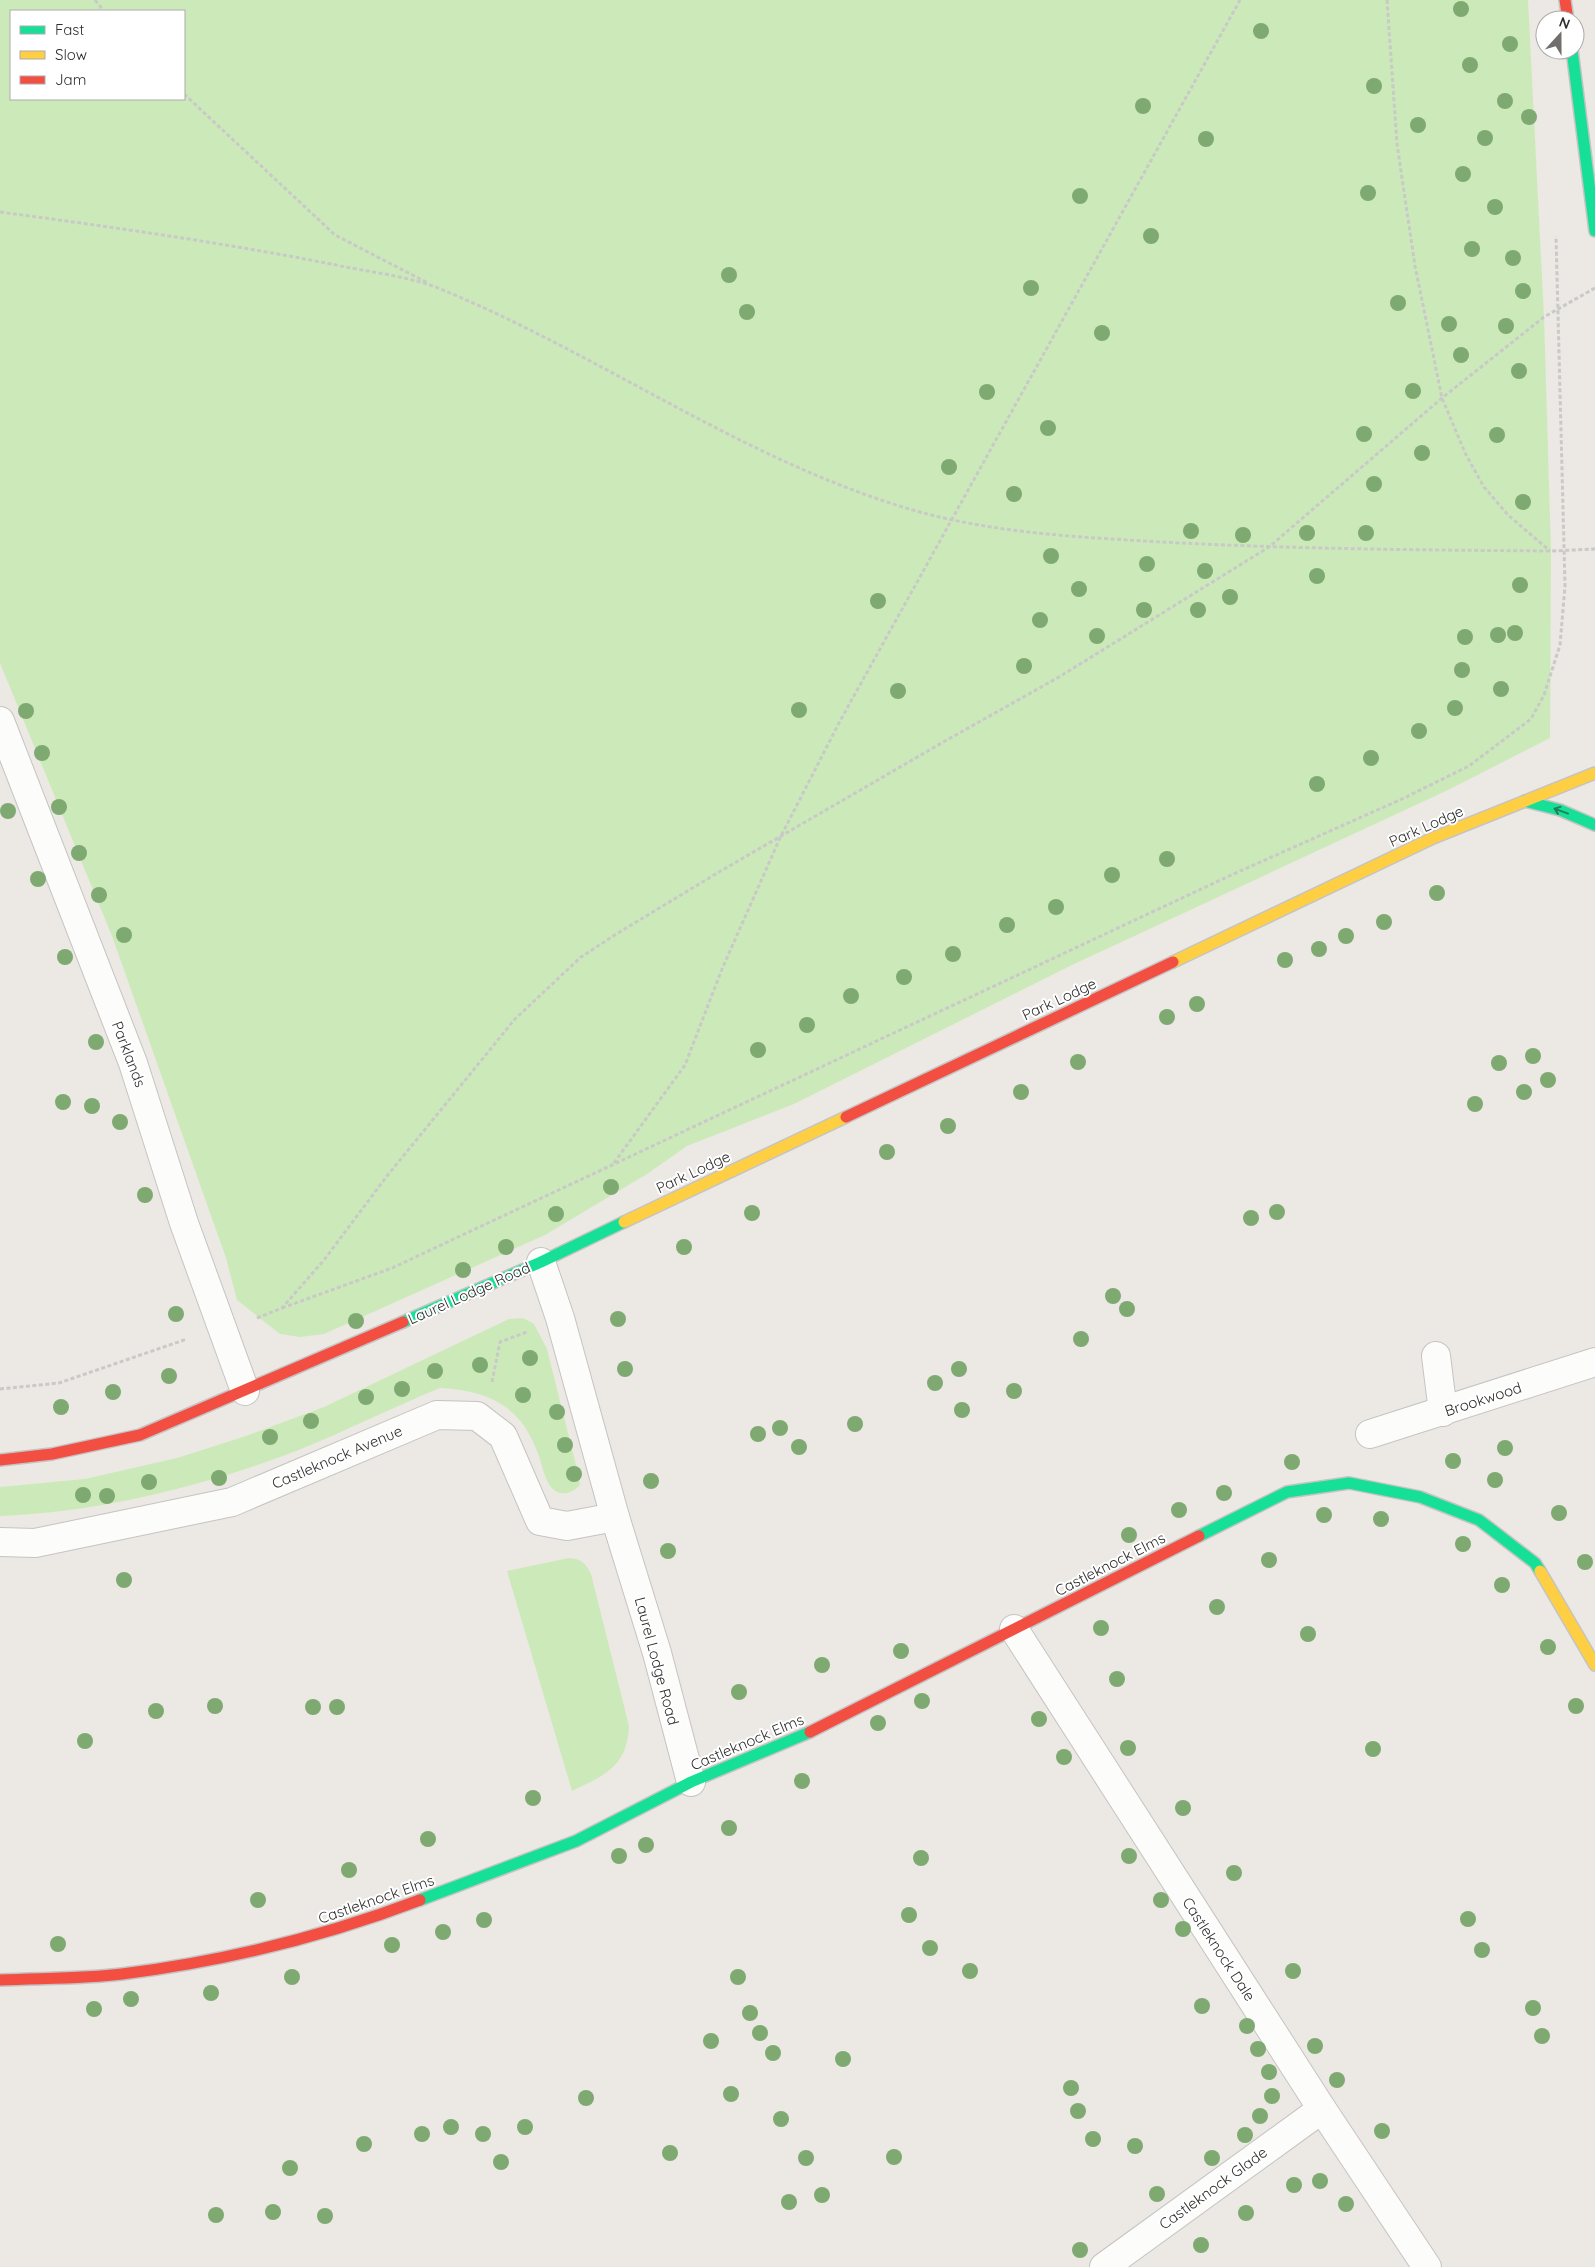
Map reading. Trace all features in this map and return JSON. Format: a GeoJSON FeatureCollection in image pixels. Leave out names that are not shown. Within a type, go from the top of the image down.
{"type":"FeatureCollection","features":[{"type":"Feature","properties":{"kind":"street"},"geometry":{"type":"LineString","coordinates":[[1573,60],[1595,231]]}},
{"type":"Feature","properties":{"kind":"street","name":"Parklands"},"geometry":{"type":"LineString","coordinates":[[0,721],[133,1063],[184,1224],[245,1391]]}},
{"type":"Feature","properties":{"kind":"street","name":"Park Lodge"},"geometry":{"type":"LineString","coordinates":[[541,1262],[1433,838],[1595,773]]}},
{"type":"Feature","properties":{"kind":"street"},"geometry":{"type":"LineString","coordinates":[[1525,801],[1560,810],[1595,825]]}},
{"type":"Feature","properties":{"kind":"street","name":"Laurel Lodge Road"},"geometry":{"type":"LineString","coordinates":[[0,1460],[52,1454],[140,1434],[245,1391],[541,1262],[560,1318],[615,1517],[657,1653],[691,1782]]}},
{"type":"Feature","properties":{"kind":"street"},"geometry":{"type":"LineString","coordinates":[[1436,1356],[1443,1412]]}},
{"type":"Feature","properties":{"kind":"street","name":"Brookwood"},"geometry":{"type":"LineString","coordinates":[[1370,1434],[1595,1362]]}},
{"type":"Feature","properties":{"kind":"street","name":"Castleknock Avenue"},"geometry":{"type":"LineString","coordinates":[[0,1542],[35,1543],[232,1502],[437,1415],[477,1416]]}},
{"type":"Feature","properties":{"kind":"street"},"geometry":{"type":"LineString","coordinates":[[477,1416],[503,1436],[540,1521],[567,1526],[615,1517]]}},
{"type":"Feature","properties":{"kind":"street","name":"Castleknock Elms"},"geometry":{"type":"LineString","coordinates":[[0,1980],[121,1974],[192,1964],[260,1951],[354,1925],[576,1841],[691,1782],[789,1743],[1287,1492],[1350,1483],[1420,1497],[1479,1520],[1535,1563],[1595,1665]]}},
{"type":"Feature","properties":{"kind":"street","name":"Castleknock Dale"},"geometry":{"type":"LineString","coordinates":[[1014,1629],[1322,2109],[1427,2267]]}},
{"type":"Feature","properties":{"kind":"street","name":"Castleknock Glade"},"geometry":{"type":"LineString","coordinates":[[1104,2267],[1322,2109]]}},
{"type":"Feature","properties":{"kind":"path"},"geometry":{"type":"LineString","coordinates":[[95,0],[103,10]]}},
{"type":"Feature","properties":{"kind":"path"},"geometry":{"type":"LineString","coordinates":[[614,1164],[685,1065],[722,969],[780,838],[840,721],[1240,0]]}},
{"type":"Feature","properties":{"kind":"path"},"geometry":{"type":"LineString","coordinates":[[1387,0],[1397,144],[1417,275],[1442,398],[1466,456],[1484,487],[1508,515],[1550,552]]}},
{"type":"Feature","properties":{"kind":"path"},"geometry":{"type":"LineString","coordinates":[[185,95],[335,235],[432,285],[484,308],[742,442],[802,470],[874,498],[953,520],[1083,538],[1269,547],[1550,552],[1595,550]]}},
{"type":"Feature","properties":{"kind":"path"},"geometry":{"type":"LineString","coordinates":[[0,212],[271,252],[432,285]]}},
{"type":"Feature","properties":{"kind":"path"},"geometry":{"type":"LineString","coordinates":[[0,1389],[59,1383],[223,1327],[259,1317],[392,1268],[1229,876],[1402,799],[1469,766],[1531,719],[1544,695],[1560,645],[1565,586],[1556,229]]}},
{"type":"Feature","properties":{"kind":"path"},"geometry":{"type":"LineString","coordinates":[[282,1308],[324,1260],[387,1176],[516,1019],[589,952],[719,872],[1059,677],[1269,547],[1442,398],[1544,317],[1595,288]]}},
{"type":"Feature","properties":{"kind":"path"},"geometry":{"type":"LineString","coordinates":[[477,1416],[488,1396],[500,1342],[560,1318]]}},
{"type":"Feature","properties":{"kind":"green space"},"geometry":{"type":"Polygon","coordinates":[[[0,0],[1528,0],[1544,317],[1551,551],[1550,738],[1448,790],[1072,965],[794,1104],[687,1146],[647,1174],[545,1235],[324,1334],[300,1337],[280,1334],[237,1300],[226,1258],[112,936],[0,663],[0,0]]]}},
{"type":"Feature","properties":{"kind":"green space"},"geometry":{"type":"Polygon","coordinates":[[[523,1318],[534,1324],[547,1349],[579,1477],[580,1485],[573,1491],[562,1493],[551,1487],[546,1479],[539,1455],[530,1435],[511,1411],[499,1403],[472,1392],[440,1388],[301,1449],[192,1485],[115,1503],[76,1509],[0,1516],[0,1487],[85,1479],[177,1458],[246,1436],[324,1407],[509,1319],[523,1318]]]}},
{"type":"Feature","properties":{"kind":"green space"},"geometry":{"type":"Polygon","coordinates":[[[569,1558],[583,1563],[591,1574],[629,1726],[624,1751],[612,1768],[595,1780],[572,1791],[507,1571],[569,1558]]]}},
{"type":"Feature","properties":{"kind":"traffic: fast"},"geometry":{"type":"LineString","coordinates":[[1573,60],[1595,231]]}},
{"type":"Feature","properties":{"kind":"traffic: fast"},"geometry":{"type":"LineString","coordinates":[[1525,801],[1560,810],[1595,825]]}},
{"type":"Feature","properties":{"kind":"traffic: fast"},"geometry":{"type":"LineString","coordinates":[[403,1322],[541,1262],[624,1222]]}},
{"type":"Feature","properties":{"kind":"traffic: fast"},"geometry":{"type":"LineString","coordinates":[[1199,1536],[1287,1492],[1349,1483],[1420,1497],[1479,1520],[1535,1563],[1540,1571]]}},
{"type":"Feature","properties":{"kind":"traffic: fast"},"geometry":{"type":"LineString","coordinates":[[420,1900],[576,1841],[691,1782],[810,1732]]}},
{"type":"Feature","properties":{"kind":"traffic: slow"},"geometry":{"type":"LineString","coordinates":[[1173,962],[1433,838],[1595,773]]}},
{"type":"Feature","properties":{"kind":"traffic: slow"},"geometry":{"type":"LineString","coordinates":[[624,1222],[846,1117]]}},
{"type":"Feature","properties":{"kind":"traffic: slow"},"geometry":{"type":"LineString","coordinates":[[1540,1571],[1595,1665]]}},
{"type":"Feature","properties":{"kind":"traffic: jam"},"geometry":{"type":"LineString","coordinates":[[1565,0],[1566,10]]}},
{"type":"Feature","properties":{"kind":"traffic: jam"},"geometry":{"type":"LineString","coordinates":[[846,1117],[1173,962]]}},
{"type":"Feature","properties":{"kind":"traffic: jam"},"geometry":{"type":"LineString","coordinates":[[0,1460],[52,1454],[140,1435],[403,1322]]}},
{"type":"Feature","properties":{"kind":"traffic: jam"},"geometry":{"type":"LineString","coordinates":[[810,1732],[1199,1536]]}},
{"type":"Feature","properties":{"kind":"traffic: jam"},"geometry":{"type":"LineString","coordinates":[[0,1980],[107,1976],[161,1969],[236,1955],[311,1936],[420,1900]]}}]}
